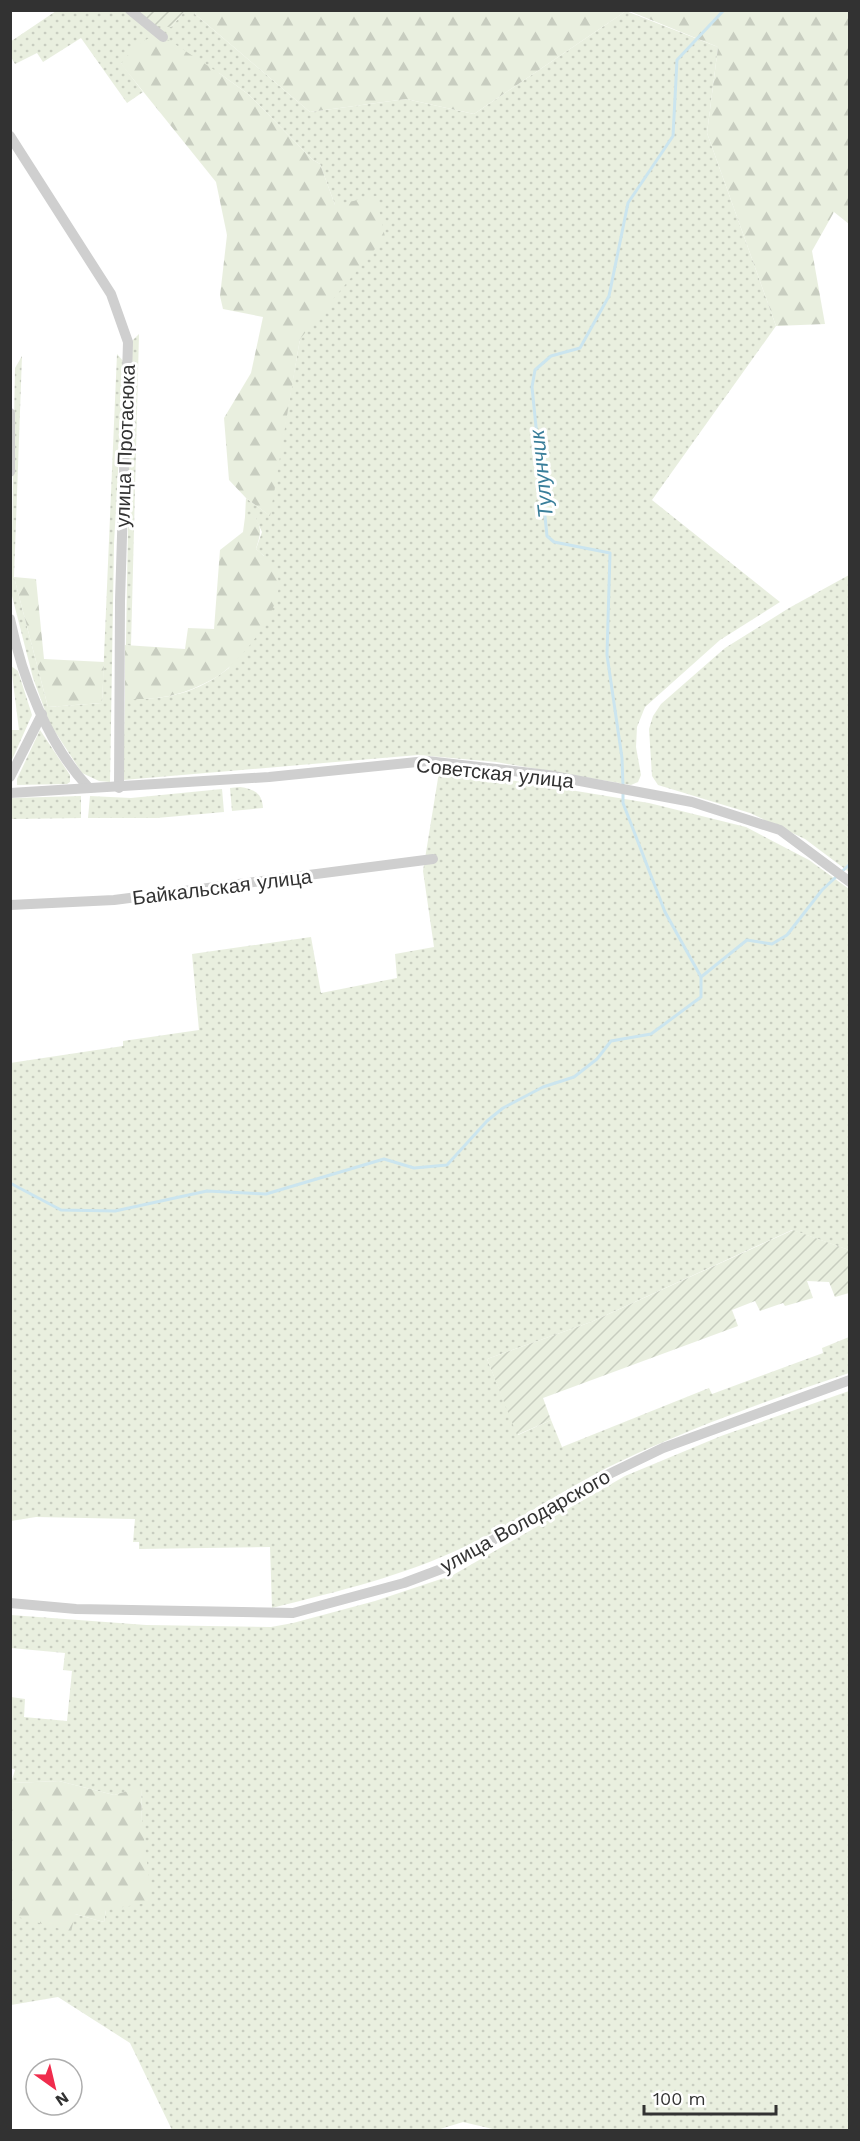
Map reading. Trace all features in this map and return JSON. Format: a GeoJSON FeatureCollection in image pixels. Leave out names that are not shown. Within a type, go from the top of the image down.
{"type":"FeatureCollection","features":[{"type":"Feature","properties":{"kind":"street"},"geometry":{"type":"LineString","coordinates":[[130,10],[163,37]]}},
{"type":"Feature","properties":{"kind":"street","name":"улица Протасюка"},"geometry":{"type":"LineString","coordinates":[[10,136],[111,294],[128,342],[120,601],[118,788]]}},
{"type":"Feature","properties":{"kind":"street"},"geometry":{"type":"LineString","coordinates":[[10,413],[10,472]]}},
{"type":"Feature","properties":{"kind":"street"},"geometry":{"type":"LineString","coordinates":[[10,619],[15,659],[75,773],[88,787]]}},
{"type":"Feature","properties":{"kind":"street"},"geometry":{"type":"LineString","coordinates":[[10,777],[42,714]]}},
{"type":"Feature","properties":{"kind":"street","name":"Советская улица"},"geometry":{"type":"LineString","coordinates":[[10,793],[269,777],[427,761],[548,775],[692,802],[780,830],[849,882]]}},
{"type":"Feature","properties":{"kind":"street","name":"Байкальская улица"},"geometry":{"type":"LineString","coordinates":[[10,905],[114,900],[433,859]]}},
{"type":"Feature","properties":{"kind":"street","name":"улица Володарского"},"geometry":{"type":"LineString","coordinates":[[10,1603],[76,1609],[237,1613],[284,1614],[304,1610],[404,1583],[444,1568],[604,1476],[663,1448],[849,1380]]}},
{"type":"Feature","properties":{"kind":"green space"},"geometry":{"type":"Polygon","coordinates":[[[197,10],[626,11],[474,114],[406,99],[310,112],[195,14],[197,10]]]}},
{"type":"Feature","properties":{"kind":"green space"},"geometry":{"type":"Polygon","coordinates":[[[56,11],[135,11],[171,27],[185,11],[197,11],[195,14],[310,112],[406,99],[474,114],[626,11],[718,47],[707,133],[776,326],[652,500],[780,602],[720,640],[645,707],[637,727],[636,747],[641,775],[638,782],[631,785],[496,762],[418,755],[123,780],[125,699],[180,694],[204,684],[229,668],[264,556],[256,549],[262,532],[255,517],[245,517],[246,498],[269,515],[300,339],[335,205],[320,164],[313,160],[248,94],[219,73],[121,63],[143,92],[127,103],[81,38],[43,62],[37,53],[15,64],[11,57],[10,42],[56,11]]]}},
{"type":"Feature","properties":{"kind":"green space"},"geometry":{"type":"Polygon","coordinates":[[[135,11],[185,11],[171,27],[157,26],[135,11]]]}},
{"type":"Feature","properties":{"kind":"green space"},"geometry":{"type":"Polygon","coordinates":[[[629,11],[849,11],[849,224],[834,212],[812,251],[825,324],[776,326],[707,133],[718,47],[629,11]]]}},
{"type":"Feature","properties":{"kind":"green space"},"geometry":{"type":"Polygon","coordinates":[[[149,38],[167,39],[248,94],[313,160],[320,164],[335,205],[376,196],[385,237],[300,339],[270,516],[246,498],[229,480],[224,418],[251,373],[263,317],[223,309],[220,296],[227,235],[216,182],[121,64],[134,47],[149,38]]]}},
{"type":"Feature","properties":{"kind":"green space"},"geometry":{"type":"Polygon","coordinates":[[[139,334],[131,646],[126,645],[131,342],[139,334]]]}},
{"type":"Feature","properties":{"kind":"green space"},"geometry":{"type":"Polygon","coordinates":[[[117,354],[124,362],[114,544],[110,782],[99,781],[82,773],[50,724],[33,678],[11,592],[15,368],[22,356],[14,577],[48,707],[102,703],[117,354]]]}},
{"type":"Feature","properties":{"kind":"green space"},"geometry":{"type":"Polygon","coordinates":[[[245,517],[255,517],[258,522],[260,533],[256,549],[269,562],[278,578],[274,605],[258,635],[235,662],[202,685],[170,696],[125,699],[125,645],[185,649],[188,628],[214,629],[220,550],[243,532],[245,517]]]}},
{"type":"Feature","properties":{"kind":"green space"},"geometry":{"type":"Polygon","coordinates":[[[849,575],[849,872],[805,839],[750,813],[658,785],[652,776],[649,729],[653,716],[661,704],[725,648],[789,608],[849,575]]]}},
{"type":"Feature","properties":{"kind":"green space"},"geometry":{"type":"Polygon","coordinates":[[[14,577],[36,579],[44,659],[104,662],[102,703],[48,707],[14,577]]]}},
{"type":"Feature","properties":{"kind":"green space"},"geometry":{"type":"Polygon","coordinates":[[[11,666],[18,671],[32,715],[11,762],[11,730],[19,730],[11,666]]]}},
{"type":"Feature","properties":{"kind":"green space"},"geometry":{"type":"Polygon","coordinates":[[[40,730],[70,775],[70,782],[67,784],[17,785],[17,779],[40,730]]]}},
{"type":"Feature","properties":{"kind":"green space"},"geometry":{"type":"Polygon","coordinates":[[[439,772],[497,778],[649,803],[746,827],[809,860],[849,889],[849,1250],[792,1230],[591,1322],[487,1359],[518,1435],[551,1420],[562,1447],[709,1388],[712,1394],[823,1353],[822,1348],[849,1337],[849,1373],[734,1414],[649,1448],[582,1481],[506,1526],[443,1557],[371,1582],[272,1608],[270,1547],[139,1549],[139,1542],[133,1542],[135,1519],[36,1517],[11,1521],[10,1063],[123,1046],[123,1041],[199,1030],[192,954],[311,937],[321,993],[397,978],[395,954],[434,947],[423,871],[439,772]]]}},
{"type":"Feature","properties":{"kind":"green space"},"geometry":{"type":"Polygon","coordinates":[[[240,787],[259,795],[263,808],[232,811],[230,788],[240,787]]]}},
{"type":"Feature","properties":{"kind":"green space"},"geometry":{"type":"Polygon","coordinates":[[[222,789],[224,812],[157,818],[88,818],[90,796],[131,798],[222,789]]]}},
{"type":"Feature","properties":{"kind":"green space"},"geometry":{"type":"Polygon","coordinates":[[[81,796],[81,818],[11,819],[11,798],[81,796]]]}},
{"type":"Feature","properties":{"kind":"green space"},"geometry":{"type":"Polygon","coordinates":[[[793,1230],[849,1250],[849,1293],[835,1297],[829,1282],[807,1281],[813,1298],[785,1306],[783,1303],[760,1311],[755,1301],[732,1310],[738,1326],[543,1398],[551,1420],[517,1435],[487,1359],[591,1322],[793,1230]]]}},
{"type":"Feature","properties":{"kind":"green space"},"geometry":{"type":"Polygon","coordinates":[[[849,1391],[849,2130],[497,2130],[463,2122],[437,2130],[172,2130],[130,2043],[58,1997],[11,2005],[11,1915],[75,1914],[104,1922],[106,1910],[142,1823],[141,1788],[114,1795],[59,1781],[11,1783],[15,1770],[11,1768],[11,1697],[25,1699],[24,1717],[67,1721],[72,1671],[63,1670],[65,1653],[11,1648],[11,1615],[146,1625],[271,1627],[293,1623],[375,1601],[453,1575],[625,1476],[721,1436],[849,1391]]]}},
{"type":"Feature","properties":{"kind":"green space"},"geometry":{"type":"Polygon","coordinates":[[[59,1781],[114,1795],[141,1787],[142,1823],[152,1902],[106,1910],[104,1922],[75,1914],[71,1932],[11,1915],[11,1783],[59,1781]]]}},
{"type":"Feature","properties":{"kind":"waterway","name":"Тулунчик"},"geometry":{"type":"LineString","coordinates":[[623,786],[622,758],[607,655],[610,553],[554,542],[547,536],[532,387],[535,370],[551,356],[580,348],[609,296],[628,203],[673,136],[677,60],[724,10]]}},
{"type":"Feature","properties":{"kind":"waterway","name":"Тулунчик"},"geometry":{"type":"LineString","coordinates":[[623,792],[623,803],[665,912],[701,977]]}},
{"type":"Feature","properties":{"kind":"waterway"},"geometry":{"type":"LineString","coordinates":[[10,1183],[61,1210],[115,1211],[207,1191],[266,1194],[384,1159],[414,1168],[447,1165],[487,1121],[503,1108],[543,1087],[574,1077],[597,1059],[611,1041],[651,1034],[701,997],[701,977],[747,940],[772,944],[787,935],[822,890],[850,864]]}}]}
